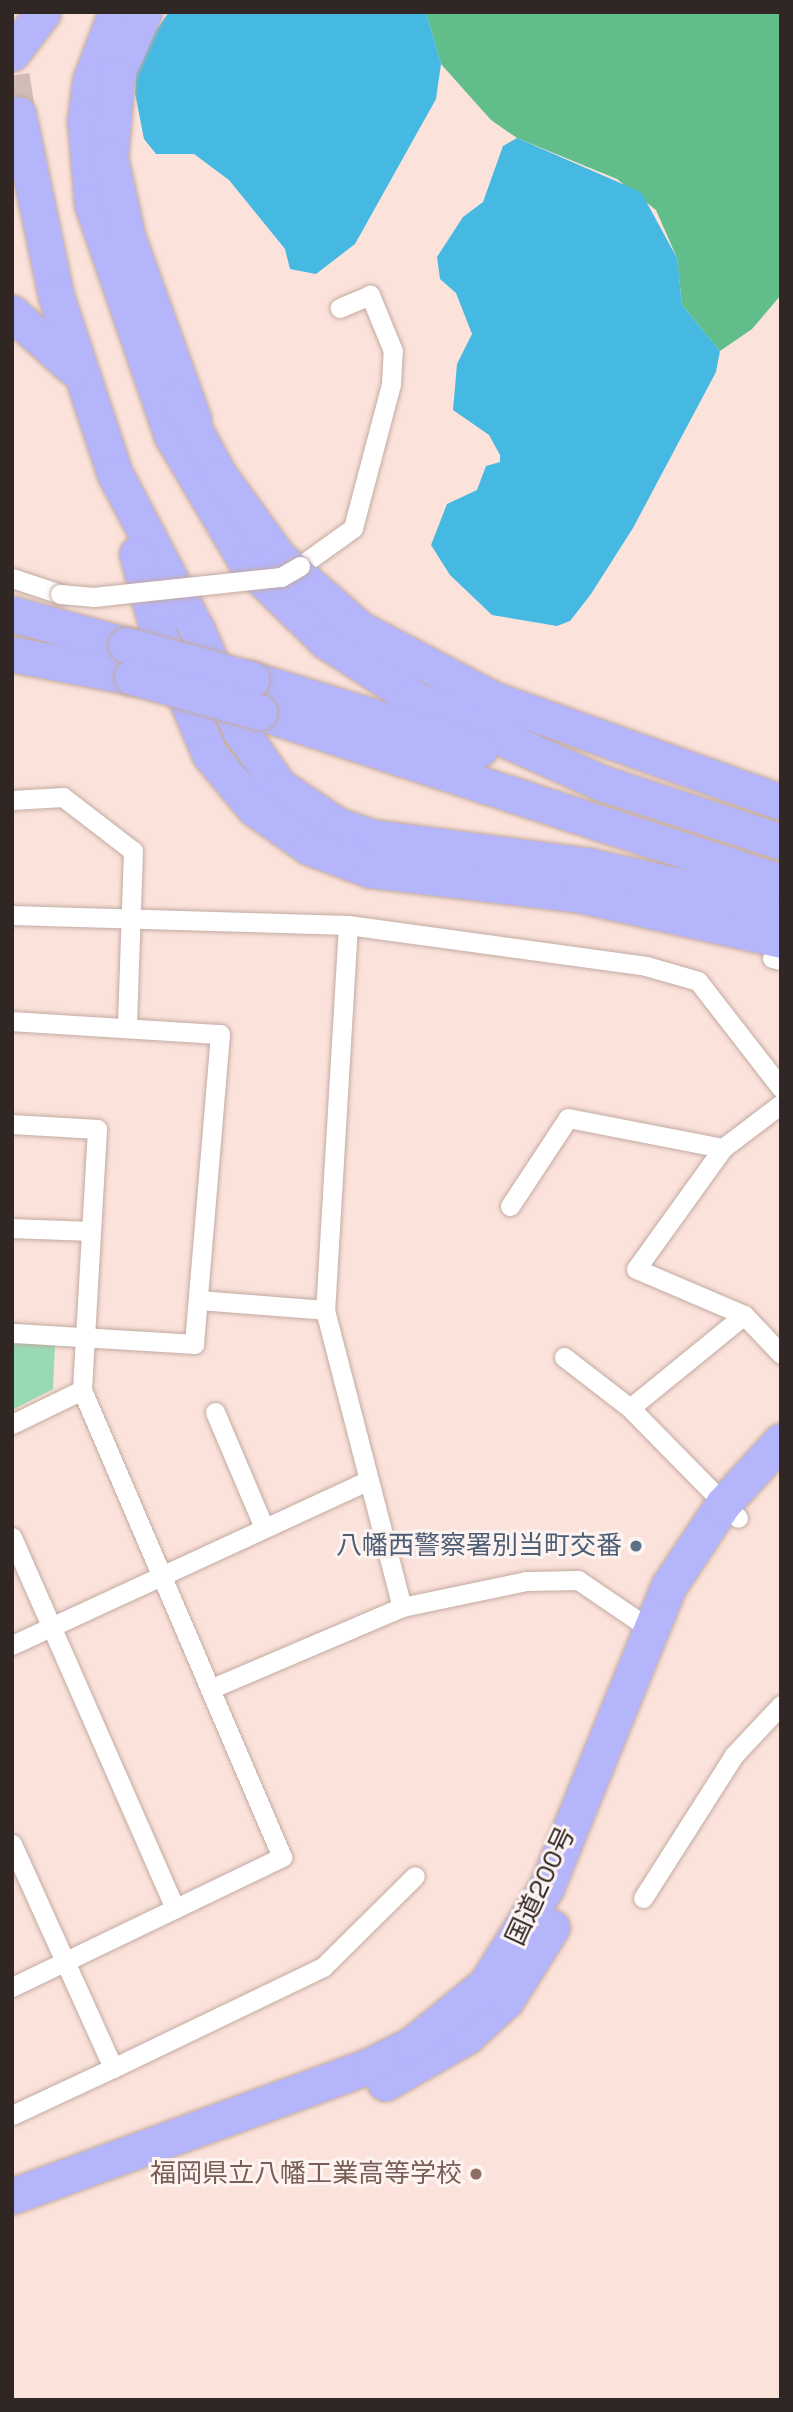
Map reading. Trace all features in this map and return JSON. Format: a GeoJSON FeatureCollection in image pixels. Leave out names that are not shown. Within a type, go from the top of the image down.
{"type":"FeatureCollection","features":[{"type":"Feature","properties":{"kind":"highway"},"geometry":{"type":"LineString","coordinates":[[12,53],[43,12]]}},
{"type":"Feature","properties":{"kind":"highway"},"geometry":{"type":"LineString","coordinates":[[116,12],[90,81],[86,160],[103,247],[172,436],[220,525],[288,606],[369,672],[489,735],[602,783],[775,840]]}},
{"type":"Feature","properties":{"kind":"highway"},"geometry":{"type":"LineString","coordinates":[[144,12],[117,74],[110,158],[128,239],[198,433]]}},
{"type":"Feature","properties":{"kind":"highway"},"geometry":{"type":"LineString","coordinates":[[18,114],[79,376],[115,474],[159,635],[194,723],[231,783],[281,830],[372,870],[580,895],[778,952]]}},
{"type":"Feature","properties":{"kind":"highway"},"geometry":{"type":"LineString","coordinates":[[86,160],[147,336],[198,433],[279,558],[360,629],[493,699],[781,802]]}},
{"type":"Feature","properties":{"kind":"highway"},"geometry":{"type":"LineString","coordinates":[[12,313],[54,345],[79,376]]}},
{"type":"Feature","properties":{"kind":"highway"},"geometry":{"type":"LineString","coordinates":[[115,474],[256,759],[308,808],[337,825],[403,844],[590,866],[781,909]]}},
{"type":"Feature","properties":{"kind":"highway"},"geometry":{"type":"LineString","coordinates":[[12,614],[129,661],[775,840]]}},
{"type":"Feature","properties":{"kind":"highway"},"geometry":{"type":"LineString","coordinates":[[12,654],[129,661]]}},
{"type":"Feature","properties":{"kind":"highway"},"geometry":{"type":"LineString","coordinates":[[255,696],[781,882]]}},
{"type":"Feature","properties":{"kind":"highway","name":"国道200号"},"geometry":{"type":"LineString","coordinates":[[12,2196],[369,2066],[411,2045],[476,1993],[518,1941],[546,1888],[655,1633],[730,1511],[781,1441]]}},
{"type":"Feature","properties":{"kind":"highway","name":"国道200号"},"geometry":{"type":"LineString","coordinates":[[730,1511],[781,1471]]}},
{"type":"Feature","properties":{"kind":"highway","name":"国道200号"},"geometry":{"type":"LineString","coordinates":[[12,2218],[383,2084],[467,2036],[506,2000],[562,1908],[655,1633]]}},
{"type":"Feature","properties":{"kind":"street"},"geometry":{"type":"LineString","coordinates":[[12,578],[60,594],[93,597],[281,577],[353,528],[391,384],[393,351],[370,295],[340,307]]}},
{"type":"Feature","properties":{"kind":"street"},"geometry":{"type":"LineString","coordinates":[[12,800],[62,797],[133,851],[134,922],[127,1025]]}},
{"type":"Feature","properties":{"kind":"street"},"geometry":{"type":"LineString","coordinates":[[12,915],[134,922],[348,925],[646,966],[698,981],[781,1088]]}},
{"type":"Feature","properties":{"kind":"street"},"geometry":{"type":"LineString","coordinates":[[348,925],[326,1310],[402,1607]]}},
{"type":"Feature","properties":{"kind":"street"},"geometry":{"type":"LineString","coordinates":[[12,1021],[127,1025],[220,1034],[194,1344],[87,1334],[12,1333]]}},
{"type":"Feature","properties":{"kind":"street"},"geometry":{"type":"LineString","coordinates":[[781,1104],[723,1148],[636,1269],[744,1315],[781,1354]]}},
{"type":"Feature","properties":{"kind":"street"},"geometry":{"type":"LineString","coordinates":[[510,1206],[568,1118],[723,1148]]}},
{"type":"Feature","properties":{"kind":"street"},"geometry":{"type":"LineString","coordinates":[[12,1124],[97,1129],[89,1231],[87,1334],[82,1390],[158,1576],[282,1857],[12,1987]]}},
{"type":"Feature","properties":{"kind":"street"},"geometry":{"type":"LineString","coordinates":[[12,1228],[89,1231]]}},
{"type":"Feature","properties":{"kind":"street"},"geometry":{"type":"LineString","coordinates":[[199,1300],[326,1310]]}},
{"type":"Feature","properties":{"kind":"street"},"geometry":{"type":"LineString","coordinates":[[630,1408],[744,1315]]}},
{"type":"Feature","properties":{"kind":"street"},"geometry":{"type":"LineString","coordinates":[[564,1357],[630,1408],[730,1511]]}},
{"type":"Feature","properties":{"kind":"street"},"geometry":{"type":"LineString","coordinates":[[12,1424],[82,1390]]}},
{"type":"Feature","properties":{"kind":"street"},"geometry":{"type":"LineString","coordinates":[[215,1412],[264,1525]]}},
{"type":"Feature","properties":{"kind":"street"},"geometry":{"type":"LineString","coordinates":[[12,1645],[264,1525],[369,1480]]}},
{"type":"Feature","properties":{"kind":"street"},"geometry":{"type":"LineString","coordinates":[[12,1537],[54,1625],[175,1909]]}},
{"type":"Feature","properties":{"kind":"street"},"geometry":{"type":"LineString","coordinates":[[210,1689],[402,1607],[526,1581],[578,1580],[655,1633]]}},
{"type":"Feature","properties":{"kind":"street"},"geometry":{"type":"LineString","coordinates":[[643,1898],[734,1755],[781,1705]]}},
{"type":"Feature","properties":{"kind":"street"},"geometry":{"type":"LineString","coordinates":[[12,1844],[113,2068]]}},
{"type":"Feature","properties":{"kind":"street"},"geometry":{"type":"LineString","coordinates":[[12,2115],[323,1967],[415,1877]]}},
{"type":"Feature","properties":{"kind":"green space"},"geometry":{"type":"Polygon","coordinates":[[[426,12],[781,12],[781,295],[752,329],[720,351],[682,305],[677,258],[656,210],[617,179],[517,138],[491,120],[441,64],[426,12]]]}},
{"type":"Feature","properties":{"kind":"green space"},"geometry":{"type":"Polygon","coordinates":[[[12,1344],[55,1344],[53,1389],[12,1410],[12,1344]]]}},
{"type":"Feature","properties":{"kind":"water"},"geometry":{"type":"Polygon","coordinates":[[[169,12],[426,12],[441,64],[436,99],[355,244],[316,274],[290,269],[285,249],[229,180],[194,154],[156,154],[144,139],[135,93],[137,57],[169,12]]]}},
{"type":"Feature","properties":{"kind":"water"},"geometry":{"type":"Polygon","coordinates":[[[517,138],[641,192],[677,258],[682,305],[720,351],[716,372],[633,528],[591,594],[570,621],[557,626],[492,615],[450,575],[431,545],[447,504],[477,490],[486,466],[500,462],[500,455],[489,435],[453,410],[457,364],[472,334],[456,293],[440,279],[437,257],[463,217],[483,202],[503,146],[517,138]]]}},
{"type":"Feature","properties":{"kind":"tunnel"},"geometry":{"type":"LineString","coordinates":[[12,75],[18,114]]}},
{"type":"Feature","properties":{"kind":"place","name":"八幡西警察署別当町交番"},"geometry":{"type":"Point","coordinates":[636,1546]}},
{"type":"Feature","properties":{"kind":"place","name":"福岡県立八幡工業高等学校"},"geometry":{"type":"Point","coordinates":[476,2174]}}]}
